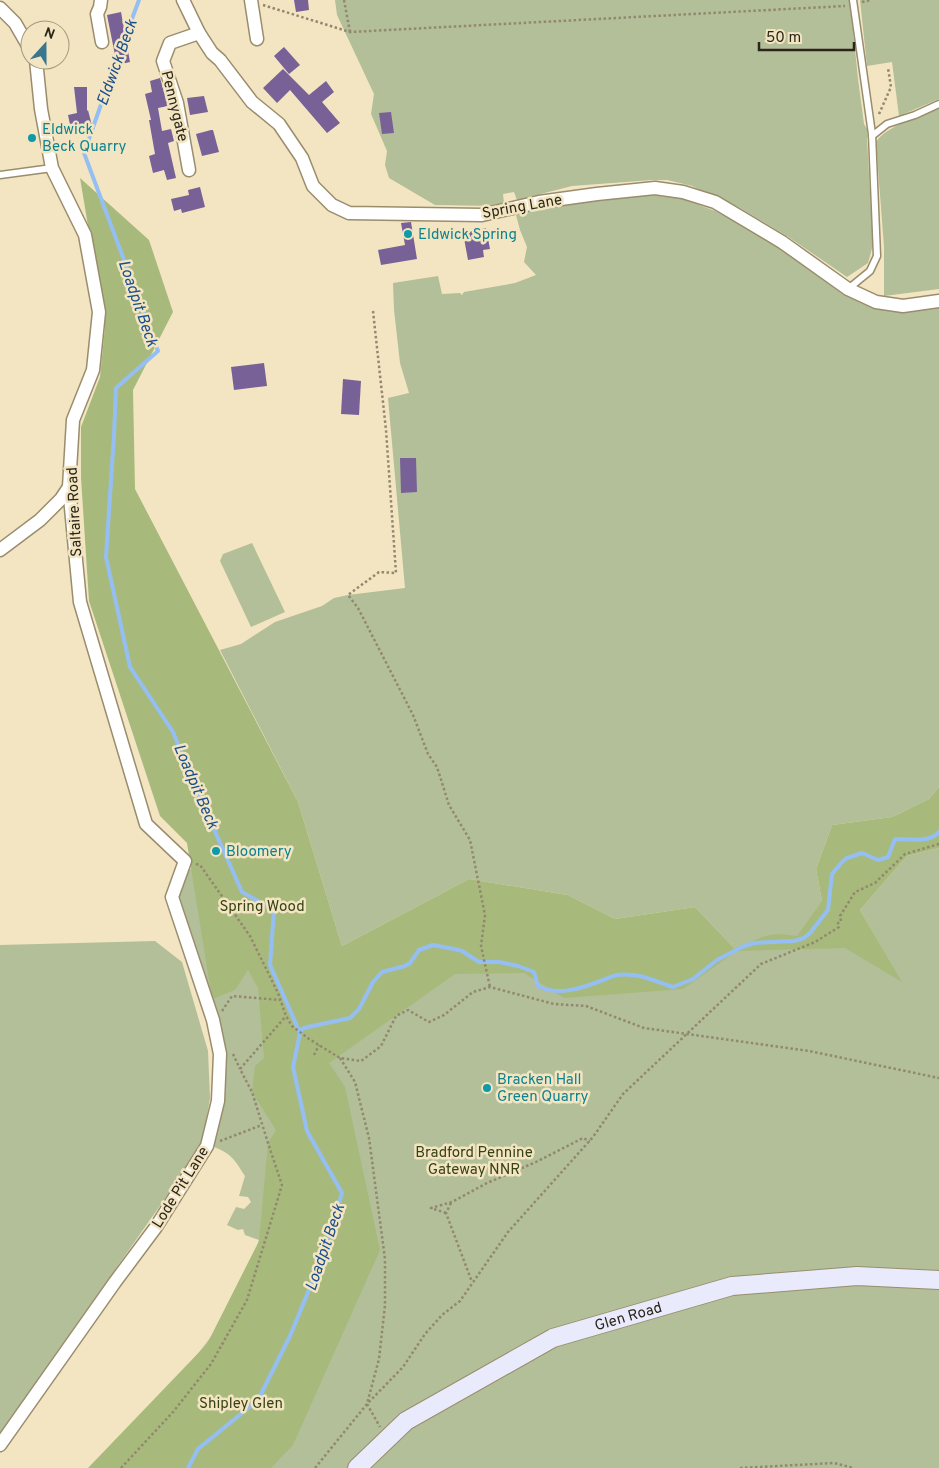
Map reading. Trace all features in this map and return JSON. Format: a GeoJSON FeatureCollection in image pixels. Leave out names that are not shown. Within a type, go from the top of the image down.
{"type":"FeatureCollection","features":[{"type":"Feature","properties":{"kind":"street"},"geometry":{"type":"LineString","coordinates":[[101,0],[97,14],[102,42]]}},
{"type":"Feature","properties":{"kind":"street","name":"Spring Lane"},"geometry":{"type":"LineString","coordinates":[[183,0],[199,33],[212,53],[220,60],[252,102],[279,124],[302,158],[313,186],[332,205],[348,213],[482,215],[539,202],[597,194],[655,188],[683,192],[714,202],[782,242],[848,289],[876,302],[903,306],[939,300]]}},
{"type":"Feature","properties":{"kind":"street"},"geometry":{"type":"LineString","coordinates":[[251,1],[257,39]]}},
{"type":"Feature","properties":{"kind":"street"},"geometry":{"type":"LineString","coordinates":[[0,8],[15,23],[20,32]]}},
{"type":"Feature","properties":{"kind":"street","name":"Pennygate"},"geometry":{"type":"LineString","coordinates":[[188,170],[177,103],[163,60],[170,43],[199,33]]}},
{"type":"Feature","properties":{"kind":"street","name":"Saltaire Road"},"geometry":{"type":"LineString","coordinates":[[37,70],[41,109],[52,168],[85,235],[99,312],[93,370],[73,420],[69,487],[80,602],[146,824],[185,861]]}},
{"type":"Feature","properties":{"kind":"street"},"geometry":{"type":"LineString","coordinates":[[0,550],[40,520],[61,499],[69,487]]}},
{"type":"Feature","properties":{"kind":"street","name":"Lode Pit Lane"},"geometry":{"type":"LineString","coordinates":[[0,1446],[156,1227],[207,1146],[218,1101],[220,1054],[209,1006],[172,897],[185,861]]}},
{"type":"Feature","properties":{"kind":"street","name":"Glen Road"},"geometry":{"type":"LineString","coordinates":[[357,1468],[406,1421],[553,1338],[732,1286],[857,1276],[939,1280]]}},
{"type":"Feature","properties":{"kind":"lane"},"geometry":{"type":"LineString","coordinates":[[848,289],[870,271],[877,256],[872,136],[854,2]]}},
{"type":"Feature","properties":{"kind":"lane"},"geometry":{"type":"LineString","coordinates":[[872,136],[887,124],[915,115],[939,104]]}},
{"type":"Feature","properties":{"kind":"lane"},"geometry":{"type":"LineString","coordinates":[[0,175],[52,168]]}},
{"type":"Feature","properties":{"kind":"path"},"geometry":{"type":"LineString","coordinates":[[344,0],[350,32]]}},
{"type":"Feature","properties":{"kind":"path"},"geometry":{"type":"LineString","coordinates":[[251,1],[350,32],[841,7],[854,2],[871,0]]}},
{"type":"Feature","properties":{"kind":"path"},"geometry":{"type":"LineString","coordinates":[[872,136],[880,110],[891,87],[888,68]]}},
{"type":"Feature","properties":{"kind":"path"},"geometry":{"type":"LineString","coordinates":[[373,312],[386,430],[396,572],[380,572],[348,595],[358,608],[413,716],[428,754],[437,766],[449,805],[470,840],[485,915],[481,946],[490,987]]}},
{"type":"Feature","properties":{"kind":"path"},"geometry":{"type":"LineString","coordinates":[[315,1468],[367,1404],[403,1368],[425,1334],[442,1315],[460,1301],[508,1232],[590,1141],[623,1094],[761,964],[815,942],[837,929],[839,927],[838,923],[841,921],[840,916],[854,892],[876,883],[905,854],[939,844]]}},
{"type":"Feature","properties":{"kind":"path"},"geometry":{"type":"LineString","coordinates":[[185,861],[200,865],[250,936],[292,1026],[340,1058],[361,1061],[381,1046],[396,1016],[408,1010],[430,1022],[444,1015],[473,992],[490,987],[554,1004],[586,1006],[644,1028],[809,1051],[939,1078]]}},
{"type":"Feature","properties":{"kind":"path"},"geometry":{"type":"LineString","coordinates":[[209,1006],[222,1011],[232,996],[280,1000]]}},
{"type":"Feature","properties":{"kind":"path"},"geometry":{"type":"LineString","coordinates":[[121,1468],[173,1412],[211,1364],[247,1300],[282,1186],[252,1092],[240,1069],[286,1016]]}},
{"type":"Feature","properties":{"kind":"path"},"geometry":{"type":"LineString","coordinates":[[314,1054],[319,1045]]}},
{"type":"Feature","properties":{"kind":"path"},"geometry":{"type":"LineString","coordinates":[[340,1058],[355,1082],[369,1138],[385,1259],[385,1304],[379,1359],[367,1404],[387,1440]]}},
{"type":"Feature","properties":{"kind":"path"},"geometry":{"type":"LineString","coordinates":[[207,1146],[262,1125]]}},
{"type":"Feature","properties":{"kind":"path"},"geometry":{"type":"LineString","coordinates":[[446,1213],[431,1208],[452,1202],[487,1183],[536,1162],[583,1138],[590,1141]]}},
{"type":"Feature","properties":{"kind":"path"},"geometry":{"type":"LineString","coordinates":[[452,1202],[446,1213],[472,1283]]}},
{"type":"Feature","properties":{"kind":"path"},"geometry":{"type":"LineString","coordinates":[[740,1468],[834,1463],[854,1468]]}},
{"type":"Feature","properties":{"kind":"green space"},"geometry":{"type":"Polygon","coordinates":[[[335,0],[850,0],[858,79],[864,124],[867,129],[873,245],[868,263],[847,277],[787,236],[740,208],[692,186],[667,180],[572,186],[517,200],[514,192],[503,194],[504,203],[494,206],[435,205],[389,178],[385,165],[387,151],[371,114],[374,94],[337,15],[335,0]]]}},
{"type":"Feature","properties":{"kind":"green space"},"geometry":{"type":"Polygon","coordinates":[[[860,0],[939,0],[939,99],[899,116],[892,62],[867,66],[860,0]]]}},
{"type":"Feature","properties":{"kind":"green space"},"geometry":{"type":"Polygon","coordinates":[[[939,109],[939,289],[884,296],[884,247],[876,142],[881,136],[896,126],[939,109]]]}},
{"type":"Feature","properties":{"kind":"green space","name":"Spring Wood"},"geometry":{"type":"Polygon","coordinates":[[[80,178],[149,240],[173,312],[133,390],[135,489],[298,802],[342,946],[469,879],[568,895],[615,919],[695,907],[737,951],[683,989],[564,998],[524,973],[455,974],[329,1063],[345,1087],[380,1250],[293,1445],[271,1468],[88,1468],[207,1344],[259,1241],[268,1143],[276,1130],[252,1092],[255,1066],[264,1058],[258,988],[248,970],[235,990],[212,999],[187,843],[160,816],[89,601],[81,478],[81,427],[100,377],[105,327],[80,178]]]}},
{"type":"Feature","properties":{"kind":"green space"},"geometry":{"type":"Polygon","coordinates":[[[670,194],[715,211],[757,233],[792,255],[848,296],[858,299],[939,306],[939,787],[929,799],[892,817],[832,825],[816,869],[822,901],[832,894],[898,976],[860,910],[907,856],[939,848],[939,1468],[90,1468],[178,1377],[217,1328],[234,1301],[248,1273],[259,1240],[245,1235],[243,1229],[238,1230],[227,1225],[236,1207],[244,1209],[251,1202],[248,1197],[239,1196],[245,1176],[238,1165],[224,1152],[212,1146],[222,1069],[178,902],[177,883],[184,871],[194,868],[243,934],[414,970],[737,951],[695,907],[615,919],[568,895],[469,879],[342,946],[298,802],[220,650],[241,644],[275,622],[322,606],[334,598],[405,588],[388,398],[409,393],[400,363],[393,283],[438,276],[442,294],[460,293],[462,295],[464,292],[515,283],[536,275],[524,262],[527,247],[516,215],[557,204],[649,195],[663,197],[670,194]]]}},
{"type":"Feature","properties":{"kind":"green space"},"geometry":{"type":"Polygon","coordinates":[[[252,543],[285,612],[251,627],[220,561],[223,554],[252,543]]]}},
{"type":"Feature","properties":{"kind":"green space"},"geometry":{"type":"Polygon","coordinates":[[[939,787],[939,848],[907,856],[860,910],[902,982],[845,948],[737,951],[765,936],[778,934],[797,936],[822,901],[816,869],[832,825],[892,817],[929,799],[939,787]]]}},
{"type":"Feature","properties":{"kind":"green space"},"geometry":{"type":"Polygon","coordinates":[[[155,941],[182,962],[208,1051],[210,1098],[202,1146],[0,1433],[0,945],[155,941]]]}},
{"type":"Feature","properties":{"kind":"building"},"geometry":{"type":"Polygon","coordinates":[[[294,0],[308,0],[309,10],[296,12],[294,0]]]}},
{"type":"Feature","properties":{"kind":"building"},"geometry":{"type":"Polygon","coordinates":[[[121,12],[130,62],[117,65],[107,15],[121,12]]]}},
{"type":"Feature","properties":{"kind":"building"},"geometry":{"type":"Polygon","coordinates":[[[284,47],[300,65],[289,74],[274,56],[284,47]]]}},
{"type":"Feature","properties":{"kind":"building"},"geometry":{"type":"Polygon","coordinates":[[[283,69],[309,95],[326,81],[334,92],[322,102],[340,123],[327,133],[290,90],[277,103],[263,88],[283,69]]]}},
{"type":"Feature","properties":{"kind":"building"},"geometry":{"type":"Polygon","coordinates":[[[160,78],[168,106],[158,108],[162,131],[171,129],[174,141],[168,143],[176,178],[167,180],[164,170],[153,173],[149,156],[155,154],[149,120],[151,120],[145,94],[152,92],[150,81],[160,78]]]}},
{"type":"Feature","properties":{"kind":"building"},"geometry":{"type":"Polygon","coordinates":[[[74,87],[87,87],[87,111],[93,130],[72,134],[68,115],[77,113],[74,87]]]}},
{"type":"Feature","properties":{"kind":"building"},"geometry":{"type":"Polygon","coordinates":[[[204,96],[208,112],[190,115],[187,98],[204,96]]]}},
{"type":"Feature","properties":{"kind":"building"},"geometry":{"type":"Polygon","coordinates":[[[391,112],[394,133],[382,134],[379,113],[391,112]]]}},
{"type":"Feature","properties":{"kind":"building"},"geometry":{"type":"Polygon","coordinates":[[[213,130],[219,152],[202,156],[196,134],[213,130]]]}},
{"type":"Feature","properties":{"kind":"building"},"geometry":{"type":"Polygon","coordinates":[[[200,187],[205,207],[182,213],[181,209],[174,211],[171,199],[189,195],[188,190],[200,187]]]}},
{"type":"Feature","properties":{"kind":"building","name":"Eldwick Spring"},"geometry":{"type":"Polygon","coordinates":[[[411,222],[417,259],[381,265],[378,250],[405,245],[401,223],[411,222]]]}},
{"type":"Feature","properties":{"kind":"building"},"geometry":{"type":"Polygon","coordinates":[[[486,228],[490,249],[483,250],[484,257],[468,260],[463,233],[486,228]]]}},
{"type":"Feature","properties":{"kind":"building"},"geometry":{"type":"Polygon","coordinates":[[[264,363],[267,386],[234,390],[231,367],[264,363]]]}},
{"type":"Feature","properties":{"kind":"building"},"geometry":{"type":"Polygon","coordinates":[[[343,379],[361,381],[359,415],[341,414],[343,379]]]}},
{"type":"Feature","properties":{"kind":"building"},"geometry":{"type":"Polygon","coordinates":[[[400,458],[416,458],[417,492],[401,493],[400,458]]]}},
{"type":"Feature","properties":{"kind":"waterway","name":"Eldwick Beck"},"geometry":{"type":"LineString","coordinates":[[124,40],[139,0]]}},
{"type":"Feature","properties":{"kind":"waterway","name":"Loadpit Beck"},"geometry":{"type":"LineString","coordinates":[[117,59],[84,153],[158,351],[116,388],[106,557],[130,667],[173,732],[242,892],[274,910],[270,965],[300,1033],[293,1067],[307,1131],[342,1193],[323,1256],[290,1336],[258,1400],[198,1449],[188,1468]]}},
{"type":"Feature","properties":{"kind":"waterway"},"geometry":{"type":"LineString","coordinates":[[300,1033],[302,1029],[308,1027],[350,1018],[359,1009],[373,982],[382,972],[405,966],[410,963],[419,950],[433,945],[462,951],[479,962],[499,962],[534,972],[538,986],[553,991],[576,989],[625,974],[646,978],[673,987],[693,979],[717,960],[742,947],[754,943],[794,941],[804,938],[828,910],[832,874],[847,858],[862,853],[878,860],[888,857],[895,839],[925,839],[939,832]]}},
{"type":"Feature","properties":{"kind":"place","name":"Eldwick Beck Quarry"},"geometry":{"type":"Point","coordinates":[32,138]}},
{"type":"Feature","properties":{"kind":"place","name":"Eldwick Spring"},"geometry":{"type":"Point","coordinates":[408,234]}},
{"type":"Feature","properties":{"kind":"place","name":"Bloomery"},"geometry":{"type":"Point","coordinates":[216,851]}},
{"type":"Feature","properties":{"kind":"place","name":"Bracken Hall Green Quarry"},"geometry":{"type":"Point","coordinates":[487,1088]}},
{"type":"Feature","properties":{"kind":"park label","name":"Bradford Pennine Gateway NNR"},"geometry":{"type":"Point","coordinates":[474,1160]}},
{"type":"Feature","properties":{"kind":"park label","name":"Shipley Glen"},"geometry":{"type":"Point","coordinates":[241,1403]}}]}
